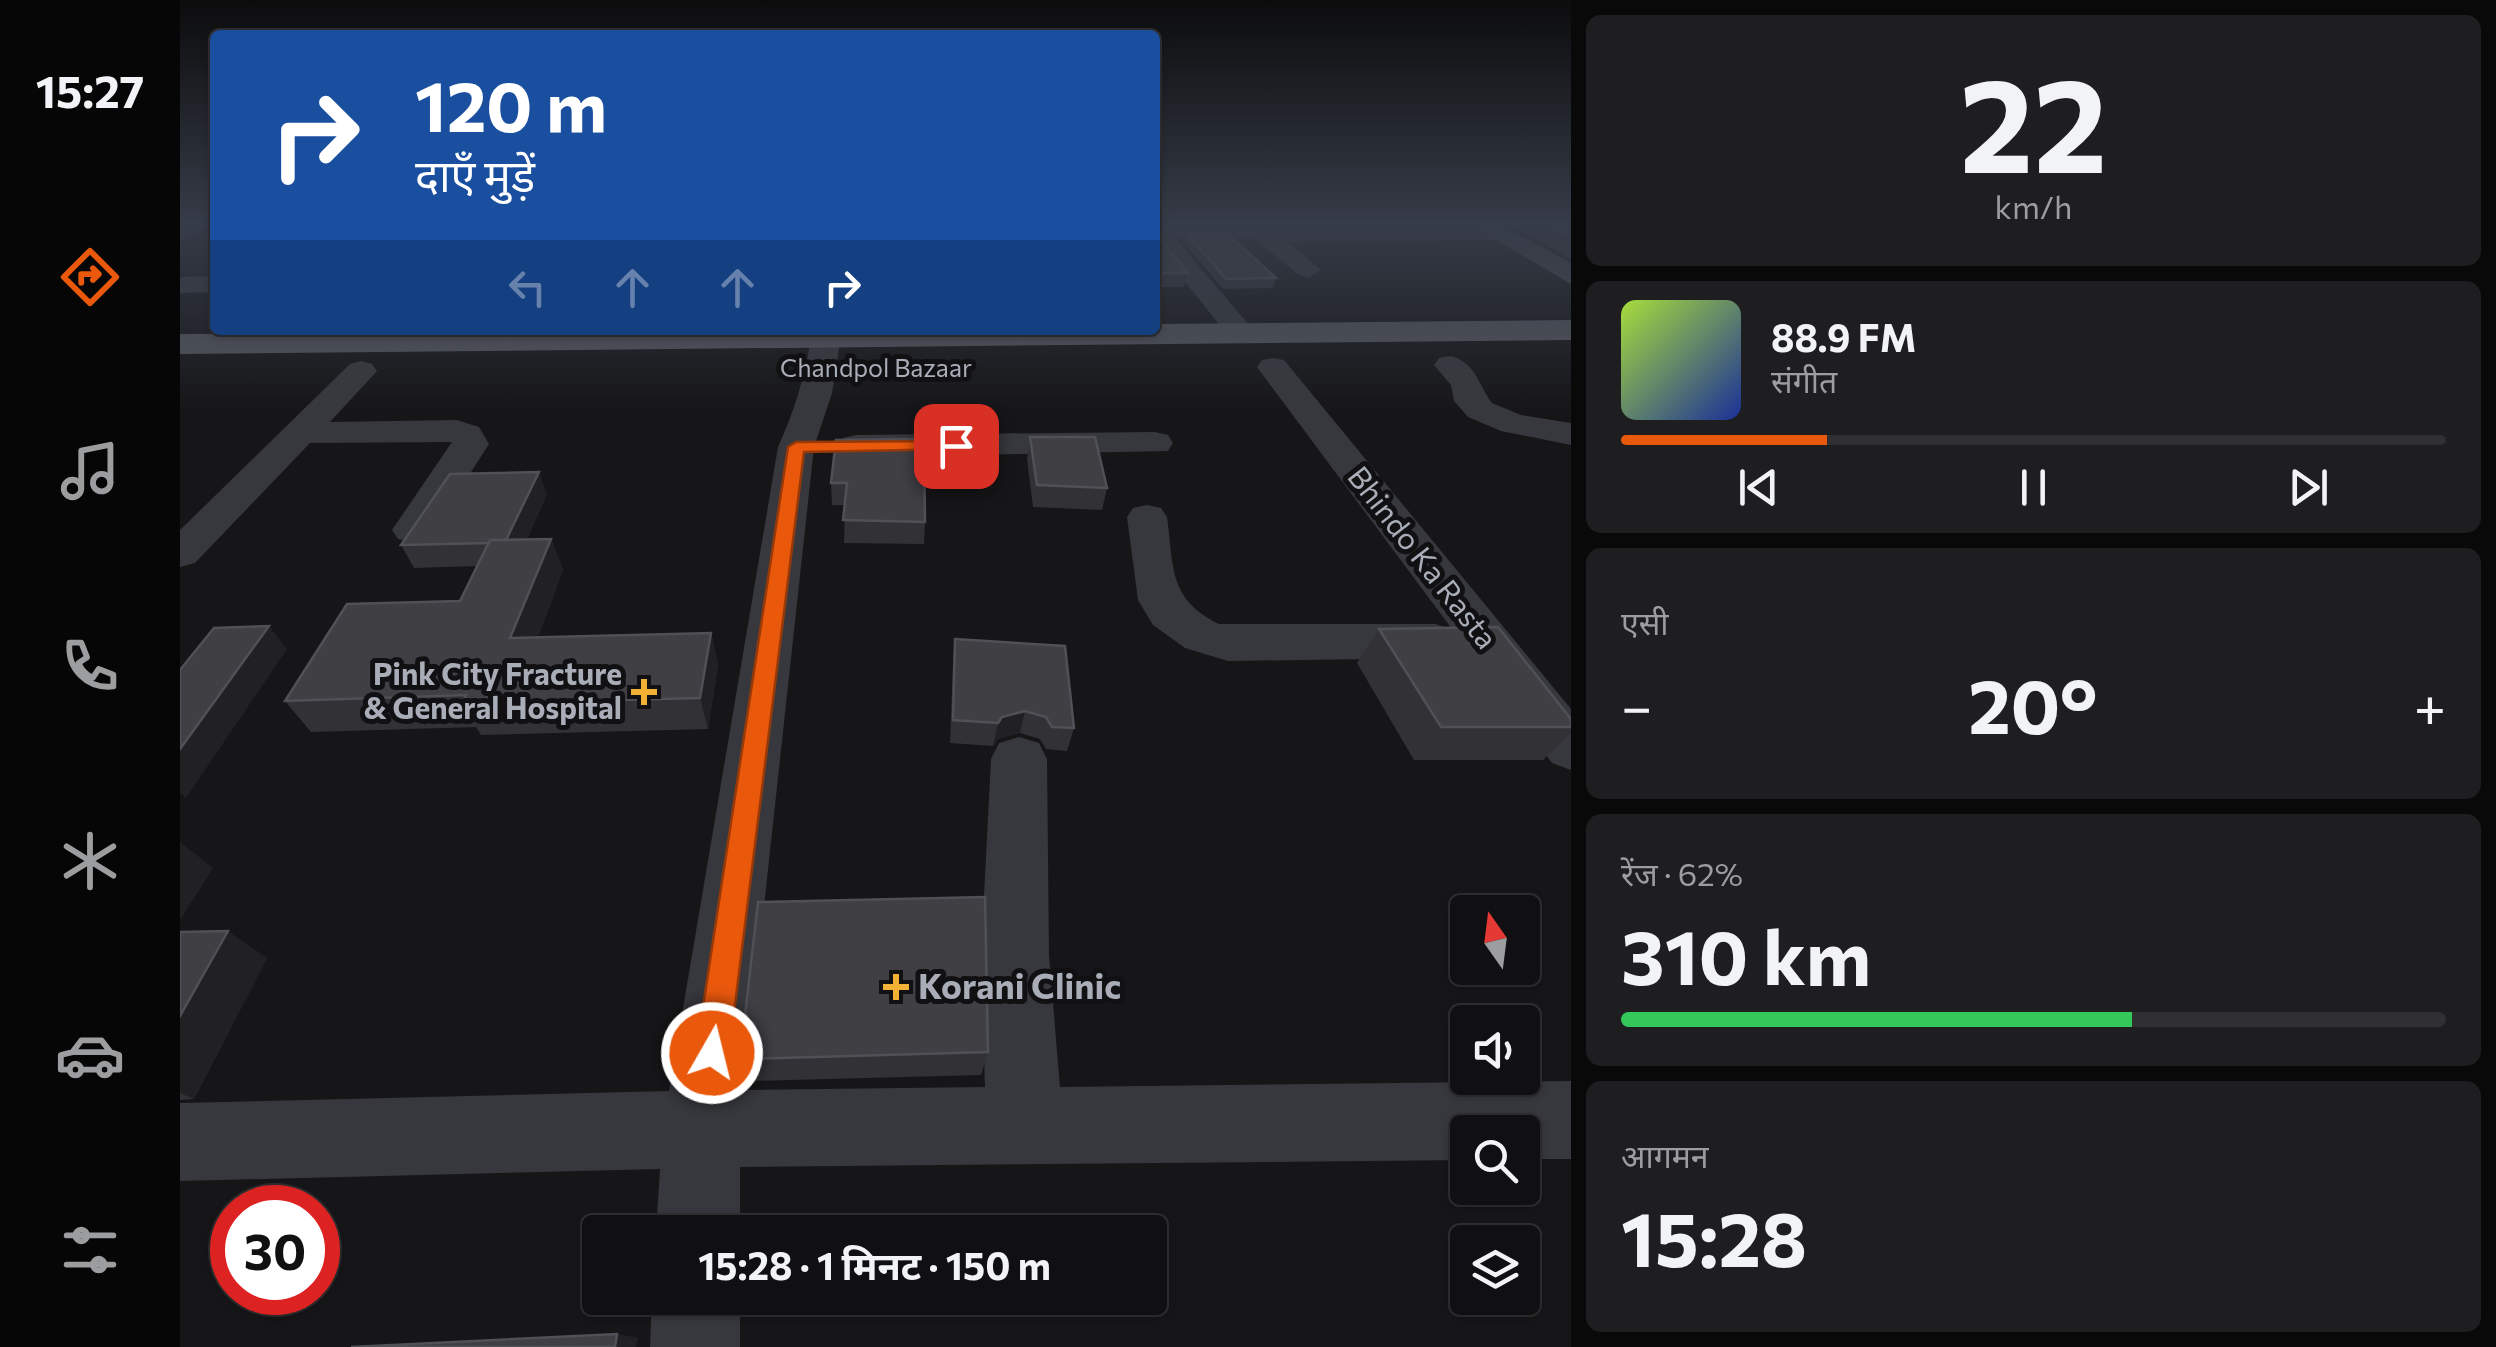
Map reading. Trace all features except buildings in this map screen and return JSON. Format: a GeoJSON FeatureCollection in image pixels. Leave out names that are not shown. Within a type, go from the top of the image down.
{"type":"FeatureCollection","features":[{"type":"Feature","properties":{"kind":"main road","name":"Chandpol Bazaar"},"geometry":{"type":"LineString","coordinates":[[1160,334],[1571,330]]}},
{"type":"Feature","properties":{"kind":"main road","name":"Chandpol Bazaar"},"geometry":{"type":"LineString","coordinates":[[180,344],[400,335],[823,345],[1175,367]]}},
{"type":"Feature","properties":{"kind":"main road","name":"Chandpol Bazaar"},"geometry":{"type":"LineString","coordinates":[[180,373],[361,371],[823,345],[1144,335]]}},
{"type":"Feature","properties":{"kind":"main road"},"geometry":{"type":"LineString","coordinates":[[1411,365],[1502,364]]}},
{"type":"Feature","properties":{"kind":"street"},"geometry":{"type":"LineString","coordinates":[[1172,288],[1206,288],[1240,332]]}},
{"type":"Feature","properties":{"kind":"street"},"geometry":{"type":"LineString","coordinates":[[698,1215],[701,1129],[796,447],[815,406],[823,345]]}},
{"type":"Feature","properties":{"kind":"street"},"geometry":{"type":"LineString","coordinates":[[1450,365],[1467,382],[1471,401],[1480,410],[1513,424],[1571,434]]}},
{"type":"Feature","properties":{"kind":"street","name":"Bhindo Ka Rasta"},"geometry":{"type":"LineString","coordinates":[[1273,367],[1571,748]]}},
{"type":"Feature","properties":{"kind":"street"},"geometry":{"type":"LineString","coordinates":[[180,554],[361,371]]}},
{"type":"Feature","properties":{"kind":"street"},"geometry":{"type":"LineString","coordinates":[[296,433],[466,435],[471,444],[464,458],[408,536]]}},
{"type":"Feature","properties":{"kind":"street"},"geometry":{"type":"LineString","coordinates":[[796,447],[1155,444]]}},
{"type":"Feature","properties":{"kind":"street"},"geometry":{"type":"LineString","coordinates":[[1147,518],[1158,597],[1178,626],[1198,637],[1228,644],[1486,640]]}},
{"type":"Feature","properties":{"kind":"street"},"geometry":{"type":"LineString","coordinates":[[1019,759],[1015,954],[1026,1128]]}},
{"type":"Feature","properties":{"kind":"street"},"geometry":{"type":"LineString","coordinates":[[180,1142],[701,1129],[1571,1120]]}},
{"type":"Feature","properties":{"kind":"street"},"geometry":{"type":"LineString","coordinates":[[695,1347],[696,1315]]}},
{"type":"Feature","properties":{"kind":"place","name":"Pink City Fracture & General Hospital"},"geometry":{"type":"Point","coordinates":[644,692]}},
{"type":"Feature","properties":{"kind":"place","name":"Korani Clinic"},"geometry":{"type":"Point","coordinates":[896,987]}},
{"type":"Feature","properties":{"kind":"route"},"geometry":{"type":"LineString","coordinates":[[712,1053],[796,447],[956,446]]}}]}
